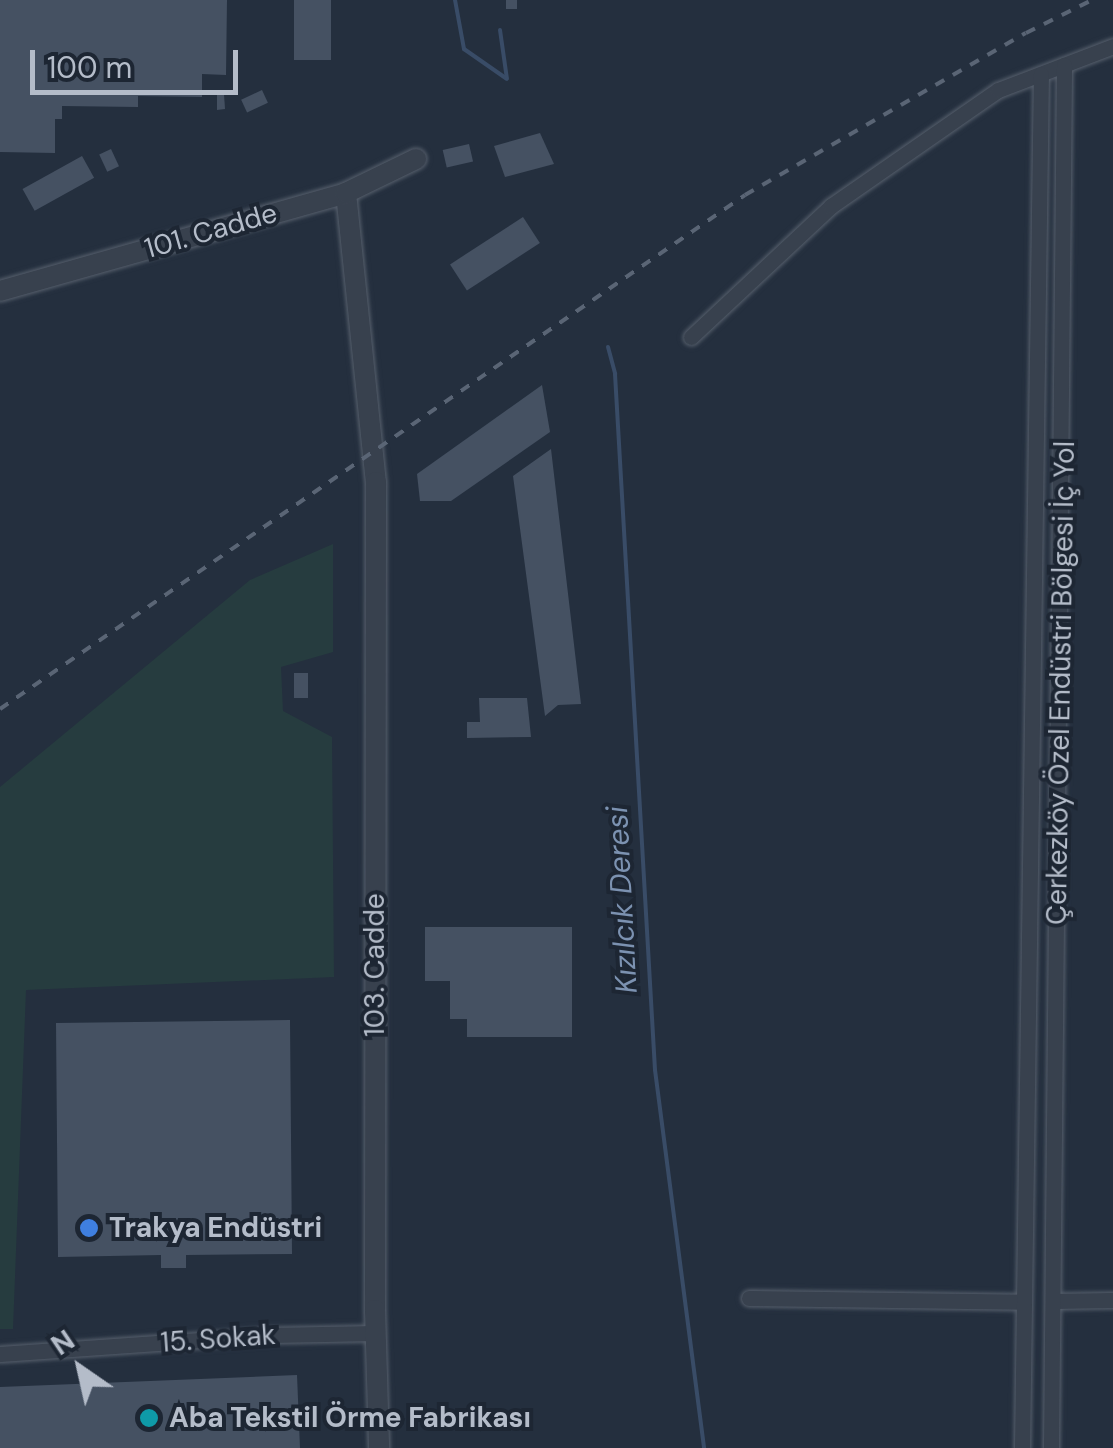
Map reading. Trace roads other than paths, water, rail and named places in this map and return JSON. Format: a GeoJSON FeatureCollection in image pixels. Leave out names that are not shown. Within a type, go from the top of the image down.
{"type":"FeatureCollection","features":[{"type":"Feature","properties":{"kind":"street"},"geometry":{"type":"LineString","coordinates":[[691,336],[831,206],[998,90],[1113,46]]}},
{"type":"Feature","properties":{"kind":"street","name":"Çerkezköy Özel Endüstri Bölgesi İç Yol"},"geometry":{"type":"LineString","coordinates":[[1051,1448],[1064,65]]}},
{"type":"Feature","properties":{"kind":"street","name":"Çerkezköy Özel Endüstri Bölgesi İç Yol"},"geometry":{"type":"LineString","coordinates":[[1022,1448],[1041,74]]}},
{"type":"Feature","properties":{"kind":"street","name":"101. Cadde"},"geometry":{"type":"LineString","coordinates":[[0,291],[346,193],[416,159]]}},
{"type":"Feature","properties":{"kind":"street","name":"103. Cadde"},"geometry":{"type":"LineString","coordinates":[[346,193],[376,482],[379,1448]]}},
{"type":"Feature","properties":{"kind":"street"},"geometry":{"type":"LineString","coordinates":[[749,1298],[1024,1302]]}},
{"type":"Feature","properties":{"kind":"street"},"geometry":{"type":"LineString","coordinates":[[1053,1301],[1113,1300]]}},
{"type":"Feature","properties":{"kind":"street","name":"15. Sokak"},"geometry":{"type":"LineString","coordinates":[[0,1354],[271,1335],[376,1333]]}},
{"type":"Feature","properties":{"kind":"waterway"},"geometry":{"type":"LineString","coordinates":[[455,0],[464,49],[507,79]]}},
{"type":"Feature","properties":{"kind":"waterway","name":"Kızılcık Deresi"},"geometry":{"type":"LineString","coordinates":[[500,30],[507,79]]}},
{"type":"Feature","properties":{"kind":"waterway","name":"Kızılcık Deresi"},"geometry":{"type":"LineString","coordinates":[[608,347],[615,374],[655,1070],[704,1448]]}},
{"type":"Feature","properties":{"kind":"railway"},"geometry":{"type":"LineString","coordinates":[[0,709],[745,195],[1026,33],[1092,0]]}},
{"type":"Feature","properties":{"kind":"place","name":"Trakya Endüstri"},"geometry":{"type":"Point","coordinates":[89,1228]}},
{"type":"Feature","properties":{"kind":"place","name":"Aba Tekstil Örme Fabrikası"},"geometry":{"type":"Point","coordinates":[149,1418]}}]}
